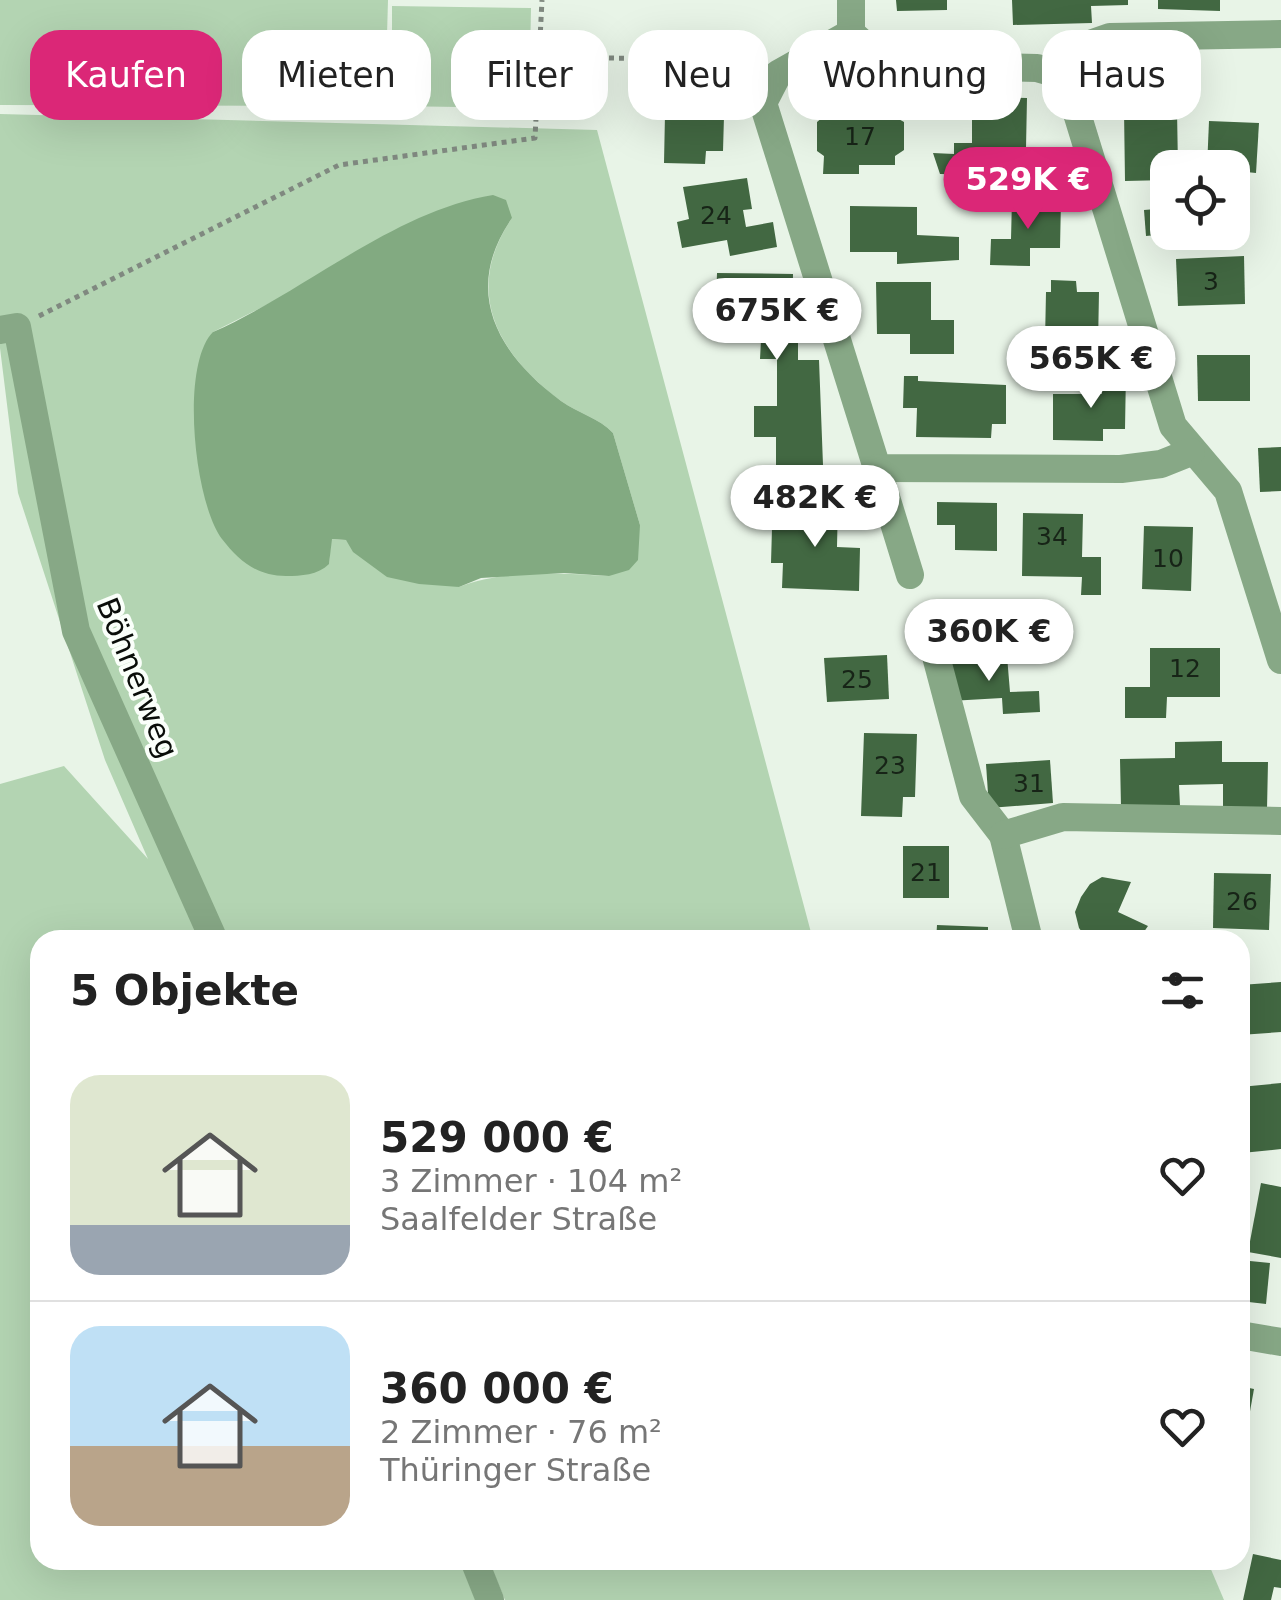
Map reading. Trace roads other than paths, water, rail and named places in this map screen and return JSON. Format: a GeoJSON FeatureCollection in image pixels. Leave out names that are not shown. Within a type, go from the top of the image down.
{"type":"FeatureCollection","features":[{"type":"Feature","properties":{"kind":"street"},"geometry":{"type":"LineString","coordinates":[[851,0],[851,30]]}},
{"type":"Feature","properties":{"kind":"street"},"geometry":{"type":"LineString","coordinates":[[1201,35],[1281,34]]}},
{"type":"Feature","properties":{"kind":"street"},"geometry":{"type":"LineString","coordinates":[[788,67],[778,74],[763,103],[910,575]]}},
{"type":"Feature","properties":{"kind":"street"},"geometry":{"type":"LineString","coordinates":[[1079,120],[1173,426],[1191,452],[1212,469],[1228,491],[1281,660]]}},
{"type":"Feature","properties":{"kind":"street","name":"Böhnerweg"},"geometry":{"type":"LineString","coordinates":[[8,329],[76,630],[210,930]]}},
{"type":"Feature","properties":{"kind":"street"},"geometry":{"type":"LineString","coordinates":[[877,468],[1121,469],[1160,464],[1191,452]]}},
{"type":"Feature","properties":{"kind":"street"},"geometry":{"type":"LineString","coordinates":[[929,630],[973,796],[1003,836],[1026,930]]}},
{"type":"Feature","properties":{"kind":"street"},"geometry":{"type":"LineString","coordinates":[[1003,836],[1063,817],[1281,821]]}},
{"type":"Feature","properties":{"kind":"street"},"geometry":{"type":"LineString","coordinates":[[1250,1337],[1281,1342]]}},
{"type":"Feature","properties":{"kind":"street"},"geometry":{"type":"LineString","coordinates":[[478,1570],[490,1600]]}}]}
